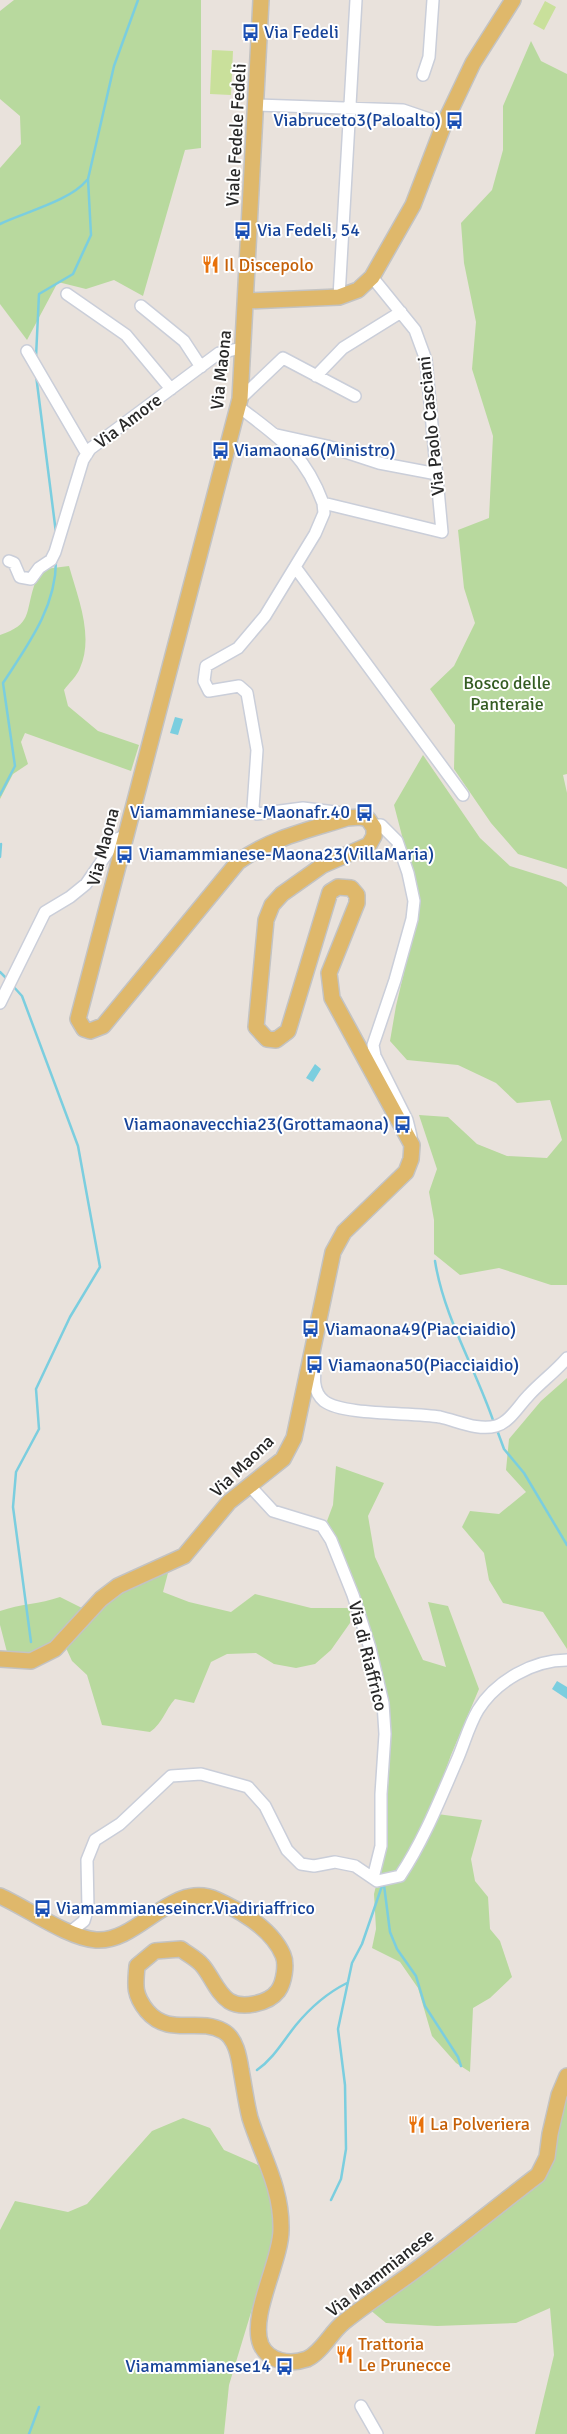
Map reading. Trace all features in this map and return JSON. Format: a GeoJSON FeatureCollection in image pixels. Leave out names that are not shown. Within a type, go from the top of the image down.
{"type":"FeatureCollection","features":[{"type":"Feature","properties":{"kind":"main road","name":"Viale Fedele Fedeli"},"geometry":{"type":"LineString","coordinates":[[247,301],[261,0]]}},
{"type":"Feature","properties":{"kind":"main road"},"geometry":{"type":"LineString","coordinates":[[247,301],[339,297],[358,290],[372,277],[413,205],[444,124],[473,63],[513,0]]}},
{"type":"Feature","properties":{"kind":"main road","name":"Via Maona"},"geometry":{"type":"LineString","coordinates":[[247,301],[239,403],[78,1013],[81,1025],[90,1031],[103,1026],[238,862],[269,842],[347,818],[364,817],[373,825]]}},
{"type":"Feature","properties":{"kind":"main road"},"geometry":{"type":"LineString","coordinates":[[373,825],[374,836],[369,845],[323,865],[282,894],[272,905],[266,920],[256,1027],[267,1039],[276,1040],[288,1031],[330,892],[338,886],[351,888],[357,895],[357,903],[329,973],[332,998],[412,1145]]}},
{"type":"Feature","properties":{"kind":"main road","name":"Via Maona"},"geometry":{"type":"LineString","coordinates":[[0,1659],[31,1661],[55,1649],[101,1599],[118,1586],[184,1556],[229,1502],[283,1459],[290,1449],[315,1342],[333,1252],[344,1232],[406,1172],[411,1159],[412,1145]]}},
{"type":"Feature","properties":{"kind":"main road","name":"Via Mammianese"},"geometry":{"type":"LineString","coordinates":[[0,1896],[70,1932],[84,1938],[97,1940],[117,1936],[170,1904],[185,1898],[201,1897],[215,1899],[243,1914],[270,1936],[283,1956],[284,1974],[277,1992],[262,2001],[245,2006],[229,2001],[201,1964],[181,1949],[156,1951],[138,1966],[135,1991],[148,2012],[164,2024],[204,2026],[224,2031],[238,2049],[251,2119],[279,2198],[281,2240],[259,2323],[261,2343],[267,2354],[274,2359],[291,2362],[308,2358],[315,2353],[342,2323],[414,2271],[538,2174],[548,2157],[554,2114],[567,2076]]}},
{"type":"Feature","properties":{"kind":"street"},"geometry":{"type":"LineString","coordinates":[[339,297],[356,0]]}},
{"type":"Feature","properties":{"kind":"street"},"geometry":{"type":"LineString","coordinates":[[424,75],[430,57],[433,0]]}},
{"type":"Feature","properties":{"kind":"street"},"geometry":{"type":"LineString","coordinates":[[257,106],[403,110],[444,124]]}},
{"type":"Feature","properties":{"kind":"street","name":"Via Paolo Casciani"},"geometry":{"type":"LineString","coordinates":[[323,503],[442,532],[426,360],[415,330],[372,277]]}},
{"type":"Feature","properties":{"kind":"street"},"geometry":{"type":"LineString","coordinates":[[67,294],[126,335],[171,389]]}},
{"type":"Feature","properties":{"kind":"street"},"geometry":{"type":"LineString","coordinates":[[141,306],[184,341],[201,367]]}},
{"type":"Feature","properties":{"kind":"street"},"geometry":{"type":"LineString","coordinates":[[316,376],[343,348],[401,312]]}},
{"type":"Feature","properties":{"kind":"street","name":"Via Amore"},"geometry":{"type":"LineString","coordinates":[[9,561],[14,563],[20,577],[31,579],[39,568],[51,560],[87,454],[110,433],[219,353],[242,348]]}},
{"type":"Feature","properties":{"kind":"street"},"geometry":{"type":"LineString","coordinates":[[28,351],[87,454]]}},
{"type":"Feature","properties":{"kind":"street"},"geometry":{"type":"LineString","coordinates":[[347,818],[343,813],[303,808],[256,814],[253,808],[257,750],[247,694],[241,686],[211,692],[205,686],[204,677],[206,666],[238,648],[265,616],[322,519],[323,503],[316,484],[300,459],[275,434],[239,403],[283,358],[355,396]]}},
{"type":"Feature","properties":{"kind":"street"},"geometry":{"type":"LineString","coordinates":[[275,434],[311,442],[378,462],[437,474]]}},
{"type":"Feature","properties":{"kind":"street"},"geometry":{"type":"LineString","coordinates":[[295,567],[463,795]]}},
{"type":"Feature","properties":{"kind":"street","name":"Via Maona"},"geometry":{"type":"LineString","coordinates":[[373,825],[381,825],[397,841],[408,873],[414,901],[412,920],[373,1045],[375,1056],[407,1120],[412,1145]]}},
{"type":"Feature","properties":{"kind":"street"},"geometry":{"type":"LineString","coordinates":[[1,998],[45,912],[70,897],[86,884],[117,840],[125,836]]}},
{"type":"Feature","properties":{"kind":"street"},"geometry":{"type":"LineString","coordinates":[[315,1342],[317,1352],[315,1386],[318,1395],[331,1405],[362,1410],[440,1417],[476,1427],[497,1426],[511,1416],[529,1394],[552,1376],[567,1358]]}},
{"type":"Feature","properties":{"kind":"street","name":"Via di Riaffrico"},"geometry":{"type":"LineString","coordinates":[[249,1485],[273,1511],[322,1526],[331,1540],[361,1621],[383,1703],[384,1718],[381,1846],[373,1878]]}},
{"type":"Feature","properties":{"kind":"street"},"geometry":{"type":"LineString","coordinates":[[70,1932],[84,1921],[88,1908],[87,1860],[95,1840],[120,1824],[171,1776],[201,1774],[248,1787],[265,1806],[287,1850],[301,1864],[314,1866],[335,1862],[355,1866],[377,1881],[400,1876],[431,1820],[478,1710],[499,1686],[535,1664],[553,1660],[567,1660]]}},
{"type":"Feature","properties":{"kind":"street"},"geometry":{"type":"LineString","coordinates":[[361,2406],[377,2434]]}},
{"type":"Feature","properties":{"kind":"green space"},"geometry":{"type":"Polygon","coordinates":[[[14,0],[201,0],[201,148],[185,150],[143,296],[114,280],[86,289],[58,282],[27,340],[0,304],[0,168],[21,144],[20,116],[0,99],[0,11],[14,0]]]}},
{"type":"Feature","properties":{"kind":"green space"},"geometry":{"type":"Polygon","coordinates":[[[545,1],[556,7],[544,30],[533,24],[545,1]]]}},
{"type":"Feature","properties":{"kind":"green space","name":"Bosco delle Panteraie"},"geometry":{"type":"Polygon","coordinates":[[[531,41],[541,61],[567,74],[567,774],[563,775],[567,793],[567,869],[518,854],[491,823],[454,769],[455,725],[430,689],[454,666],[475,623],[464,588],[458,530],[489,518],[493,436],[472,369],[476,322],[464,263],[461,223],[492,190],[503,150],[503,106],[531,41]]]}},
{"type":"Feature","properties":{"kind":"green space"},"geometry":{"type":"Polygon","coordinates":[[[212,50],[233,51],[231,95],[210,94],[212,50]]]}},
{"type":"Feature","properties":{"kind":"green space"},"geometry":{"type":"Polygon","coordinates":[[[69,566],[83,617],[85,643],[84,656],[79,671],[64,690],[68,706],[98,731],[139,745],[131,771],[25,733],[21,742],[28,764],[13,774],[0,799],[0,635],[18,627],[26,617],[35,584],[45,569],[69,566]]]}},
{"type":"Feature","properties":{"kind":"green space"},"geometry":{"type":"Polygon","coordinates":[[[423,755],[480,838],[510,866],[561,882],[567,887],[567,1285],[551,1285],[499,1268],[460,1275],[434,1254],[434,1220],[429,1192],[437,1169],[419,1115],[448,1117],[477,1144],[507,1156],[547,1158],[562,1140],[550,1100],[517,1103],[496,1083],[458,1065],[407,1060],[390,1041],[396,1006],[420,905],[394,805],[423,755]]]}},
{"type":"Feature","properties":{"kind":"green space"},"geometry":{"type":"Polygon","coordinates":[[[567,1378],[567,1649],[543,1612],[503,1603],[489,1580],[484,1553],[462,1527],[470,1511],[499,1514],[526,1492],[506,1470],[509,1439],[541,1401],[567,1378]]]}},
{"type":"Feature","properties":{"kind":"green space"},"geometry":{"type":"Polygon","coordinates":[[[336,1466],[384,1483],[368,1516],[375,1557],[423,1660],[446,1667],[428,1602],[448,1606],[479,1689],[451,1755],[430,1813],[482,1820],[471,1859],[475,1881],[488,1897],[490,1929],[500,1941],[512,1977],[490,1998],[473,2008],[470,2072],[456,2063],[432,2036],[418,1988],[400,1962],[372,1948],[376,1929],[374,1894],[383,1857],[390,1758],[388,1715],[372,1642],[344,1558],[327,1521],[333,1505],[336,1466]]]}},
{"type":"Feature","properties":{"kind":"green space"},"geometry":{"type":"Polygon","coordinates":[[[168,1573],[163,1592],[189,1602],[231,1612],[255,1594],[311,1608],[350,1608],[350,1623],[331,1650],[315,1664],[296,1668],[274,1664],[256,1653],[227,1654],[211,1662],[194,1703],[175,1699],[158,1725],[150,1732],[102,1725],[87,1675],[72,1661],[66,1648],[26,1655],[7,1652],[0,1625],[0,1611],[60,1597],[82,1608],[90,1602],[168,1573]]]}},
{"type":"Feature","properties":{"kind":"green space"},"geometry":{"type":"Polygon","coordinates":[[[567,2087],[567,2434],[535,2434],[554,2355],[550,2308],[516,2323],[437,2326],[386,2323],[369,2309],[548,2169],[567,2087]]]}},
{"type":"Feature","properties":{"kind":"green space"},"geometry":{"type":"Polygon","coordinates":[[[183,2118],[210,2128],[224,2150],[258,2165],[269,2184],[276,2230],[229,2385],[224,2434],[0,2434],[0,2230],[15,2201],[68,2212],[87,2204],[152,2131],[183,2118]]]}},
{"type":"Feature","properties":{"kind":"water"},"geometry":{"type":"Polygon","coordinates":[[[175,717],[183,719],[178,735],[170,733],[175,717]]]}},
{"type":"Feature","properties":{"kind":"water"},"geometry":{"type":"Polygon","coordinates":[[[315,1064],[321,1069],[313,1082],[306,1078],[315,1064]]]}},
{"type":"Feature","properties":{"kind":"water"},"geometry":{"type":"Polygon","coordinates":[[[557,1681],[567,1687],[567,1699],[552,1689],[557,1681]]]}},
{"type":"Feature","properties":{"kind":"waterway"},"geometry":{"type":"LineString","coordinates":[[36,357],[39,294],[73,274],[91,235],[88,179],[114,66],[138,0]]}},
{"type":"Feature","properties":{"kind":"waterway"},"geometry":{"type":"LineString","coordinates":[[0,224],[59,200],[70,194],[87,180]]}},
{"type":"Feature","properties":{"kind":"waterway"},"geometry":{"type":"LineString","coordinates":[[36,375],[56,533]]}},
{"type":"Feature","properties":{"kind":"waterway"},"geometry":{"type":"LineString","coordinates":[[0,795],[15,766],[3,683],[30,641],[46,610],[55,578],[56,561]]}},
{"type":"Feature","properties":{"kind":"waterway"},"geometry":{"type":"LineString","coordinates":[[0,857],[1,844]]}},
{"type":"Feature","properties":{"kind":"waterway"},"geometry":{"type":"LineString","coordinates":[[0,972],[7,979]]}},
{"type":"Feature","properties":{"kind":"waterway"},"geometry":{"type":"LineString","coordinates":[[12,985],[22,996],[78,1146],[100,1267],[70,1317],[36,1389],[39,1429],[16,1472],[13,1507],[31,1642]]}},
{"type":"Feature","properties":{"kind":"waterway"},"geometry":{"type":"LineString","coordinates":[[435,1261],[445,1303],[494,1423]]}},
{"type":"Feature","properties":{"kind":"waterway"},"geometry":{"type":"LineString","coordinates":[[497,1430],[504,1449],[524,1473],[567,1545]]}},
{"type":"Feature","properties":{"kind":"waterway"},"geometry":{"type":"LineString","coordinates":[[331,2200],[341,2179],[346,2149],[345,2085],[338,2029],[352,1963],[362,1944],[383,1883]]}},
{"type":"Feature","properties":{"kind":"waterway"},"geometry":{"type":"LineString","coordinates":[[384,1885],[390,1932],[397,1949],[416,1976],[425,2006],[458,2057],[461,2066]]}},
{"type":"Feature","properties":{"kind":"waterway"},"geometry":{"type":"LineString","coordinates":[[257,2070],[273,2055],[296,2025],[313,2007],[333,1991],[347,1983]]}},
{"type":"Feature","properties":{"kind":"waterway"},"geometry":{"type":"LineString","coordinates":[[29,2434],[39,2407]]}},
{"type":"Feature","properties":{"kind":"place","name":"Via Fedeli"},"geometry":{"type":"Point","coordinates":[250,32]}},
{"type":"Feature","properties":{"kind":"place","name":"Viabruceto3(Paloalto)"},"geometry":{"type":"Point","coordinates":[455,120]}},
{"type":"Feature","properties":{"kind":"place","name":"Via Fedeli, 54"},"geometry":{"type":"Point","coordinates":[243,230]}},
{"type":"Feature","properties":{"kind":"place","name":"Il Discepolo"},"geometry":{"type":"Point","coordinates":[210,265]}},
{"type":"Feature","properties":{"kind":"place","name":"Viamaona6(Ministro)"},"geometry":{"type":"Point","coordinates":[220,450]}},
{"type":"Feature","properties":{"kind":"place","name":"Viamammianese-Maonafr.40"},"geometry":{"type":"Point","coordinates":[364,812]}},
{"type":"Feature","properties":{"kind":"place","name":"Viamammianese-Maona23(VillaMaria)"},"geometry":{"type":"Point","coordinates":[125,854]}},
{"type":"Feature","properties":{"kind":"place","name":"Viamaonavecchia23(Grottamaona)"},"geometry":{"type":"Point","coordinates":[403,1124]}},
{"type":"Feature","properties":{"kind":"place","name":"Viamaona49(Piacciaidio)"},"geometry":{"type":"Point","coordinates":[311,1329]}},
{"type":"Feature","properties":{"kind":"place","name":"Viamaona50(Piacciaidio)"},"geometry":{"type":"Point","coordinates":[314,1365]}},
{"type":"Feature","properties":{"kind":"place","name":"Viamammianeseincr.Viadiriaffrico"},"geometry":{"type":"Point","coordinates":[42,1908]}},
{"type":"Feature","properties":{"kind":"place","name":"La Polveriera"},"geometry":{"type":"Point","coordinates":[416,2124]}},
{"type":"Feature","properties":{"kind":"place","name":"Trattoria Le Prunecce"},"geometry":{"type":"Point","coordinates":[344,2354]}},
{"type":"Feature","properties":{"kind":"place","name":"Viamammianese14"},"geometry":{"type":"Point","coordinates":[285,2366]}}]}
